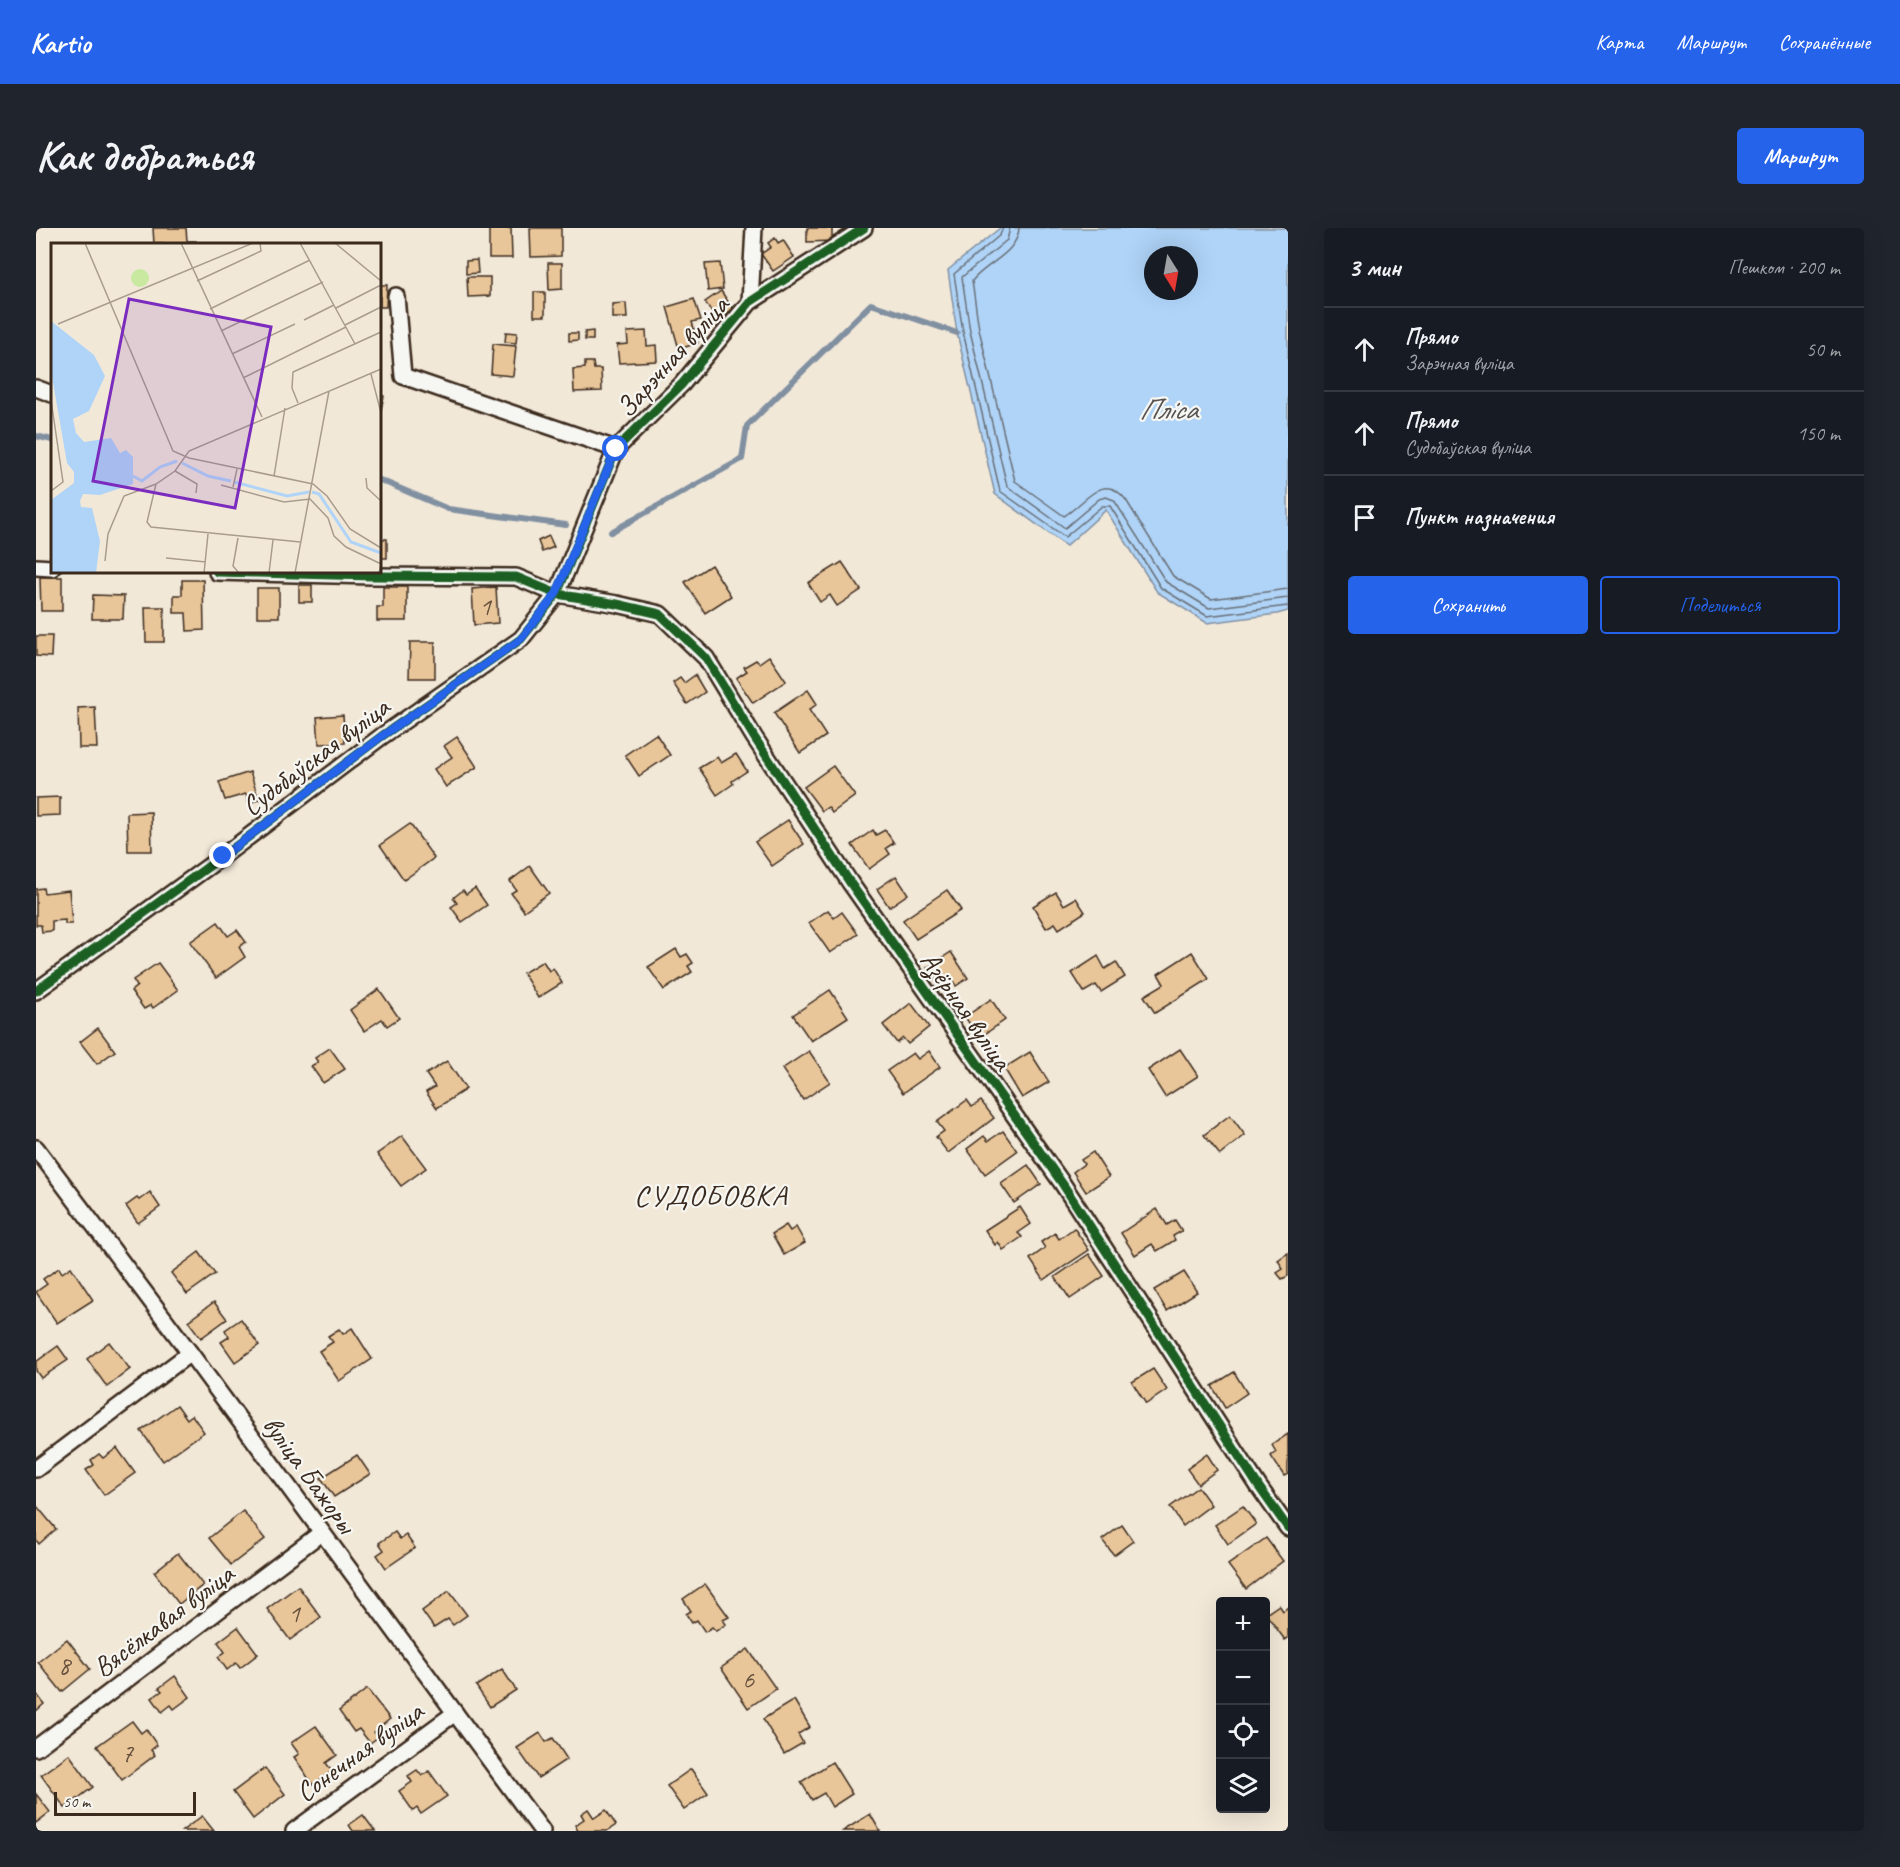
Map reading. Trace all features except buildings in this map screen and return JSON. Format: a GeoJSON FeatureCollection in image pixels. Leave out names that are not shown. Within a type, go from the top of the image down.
{"type":"FeatureCollection","features":[{"type":"Feature","properties":{"kind":"street"},"geometry":{"type":"LineString","coordinates":[[750,302],[754,228]]}},
{"type":"Feature","properties":{"kind":"street","name":"Зарэчная вуліца"},"geometry":{"type":"LineString","coordinates":[[556,594],[616,449],[682,384],[750,302],[864,228]]}},
{"type":"Feature","properties":{"kind":"street","name":"Зарэчная вуліца"},"geometry":{"type":"LineString","coordinates":[[396,296],[403,376],[616,449]]}},
{"type":"Feature","properties":{"kind":"street"},"geometry":{"type":"LineString","coordinates":[[36,388],[51,394]]}},
{"type":"Feature","properties":{"kind":"street","name":"Азёрная вуліца"},"geometry":{"type":"LineString","coordinates":[[256,573],[516,577],[556,594],[660,614],[706,658],[754,737],[851,884],[1062,1183],[1288,1528]]}},
{"type":"Feature","properties":{"kind":"street","name":"Судобаўская вуліца"},"geometry":{"type":"LineString","coordinates":[[36,991],[223,856],[382,736],[521,639],[556,594]]}},
{"type":"Feature","properties":{"kind":"street","name":"вуліца Бажоры"},"geometry":{"type":"LineString","coordinates":[[36,1148],[542,1831]]}},
{"type":"Feature","properties":{"kind":"street"},"geometry":{"type":"LineString","coordinates":[[36,1469],[190,1353]]}},
{"type":"Feature","properties":{"kind":"street","name":"Вясёлкавая вуліца"},"geometry":{"type":"LineString","coordinates":[[36,1748],[321,1533]]}},
{"type":"Feature","properties":{"kind":"street","name":"Сонечная вуліца"},"geometry":{"type":"LineString","coordinates":[[294,1831],[455,1713]]}},
{"type":"Feature","properties":{"kind":"water","name":"Пліса"},"geometry":{"type":"Polygon","coordinates":[[[1000,228],[1288,228],[1288,611],[1207,623],[1157,592],[1106,510],[1066,546],[995,494],[957,333],[948,270],[1000,228]]]}},
{"type":"Feature","properties":{"kind":"waterway"},"geometry":{"type":"LineString","coordinates":[[611,532],[742,459],[747,426],[871,304],[957,333]]}},
{"type":"Feature","properties":{"kind":"waterway"},"geometry":{"type":"LineString","coordinates":[[36,436],[51,440]]}},
{"type":"Feature","properties":{"kind":"waterway"},"geometry":{"type":"LineString","coordinates":[[381,480],[448,509],[566,525]]}},
{"type":"Feature","properties":{"kind":"cycle path"},"geometry":{"type":"LineString","coordinates":[[36,991],[223,856],[382,736],[521,639],[557,594],[616,449],[682,384],[750,302],[864,228]]}},
{"type":"Feature","properties":{"kind":"cycle path"},"geometry":{"type":"LineString","coordinates":[[256,573],[516,577],[557,594],[660,614],[706,658],[754,737],[851,884],[1062,1183],[1288,1528]]}},
{"type":"Feature","properties":{"kind":"district","name":"СУДОБОВКА"},"geometry":{"type":"Point","coordinates":[711,1195]}},
{"type":"Feature","properties":{"kind":"route"},"geometry":{"type":"LineString","coordinates":[[223,856],[382,736],[521,639],[556,594],[616,449]]}}]}
